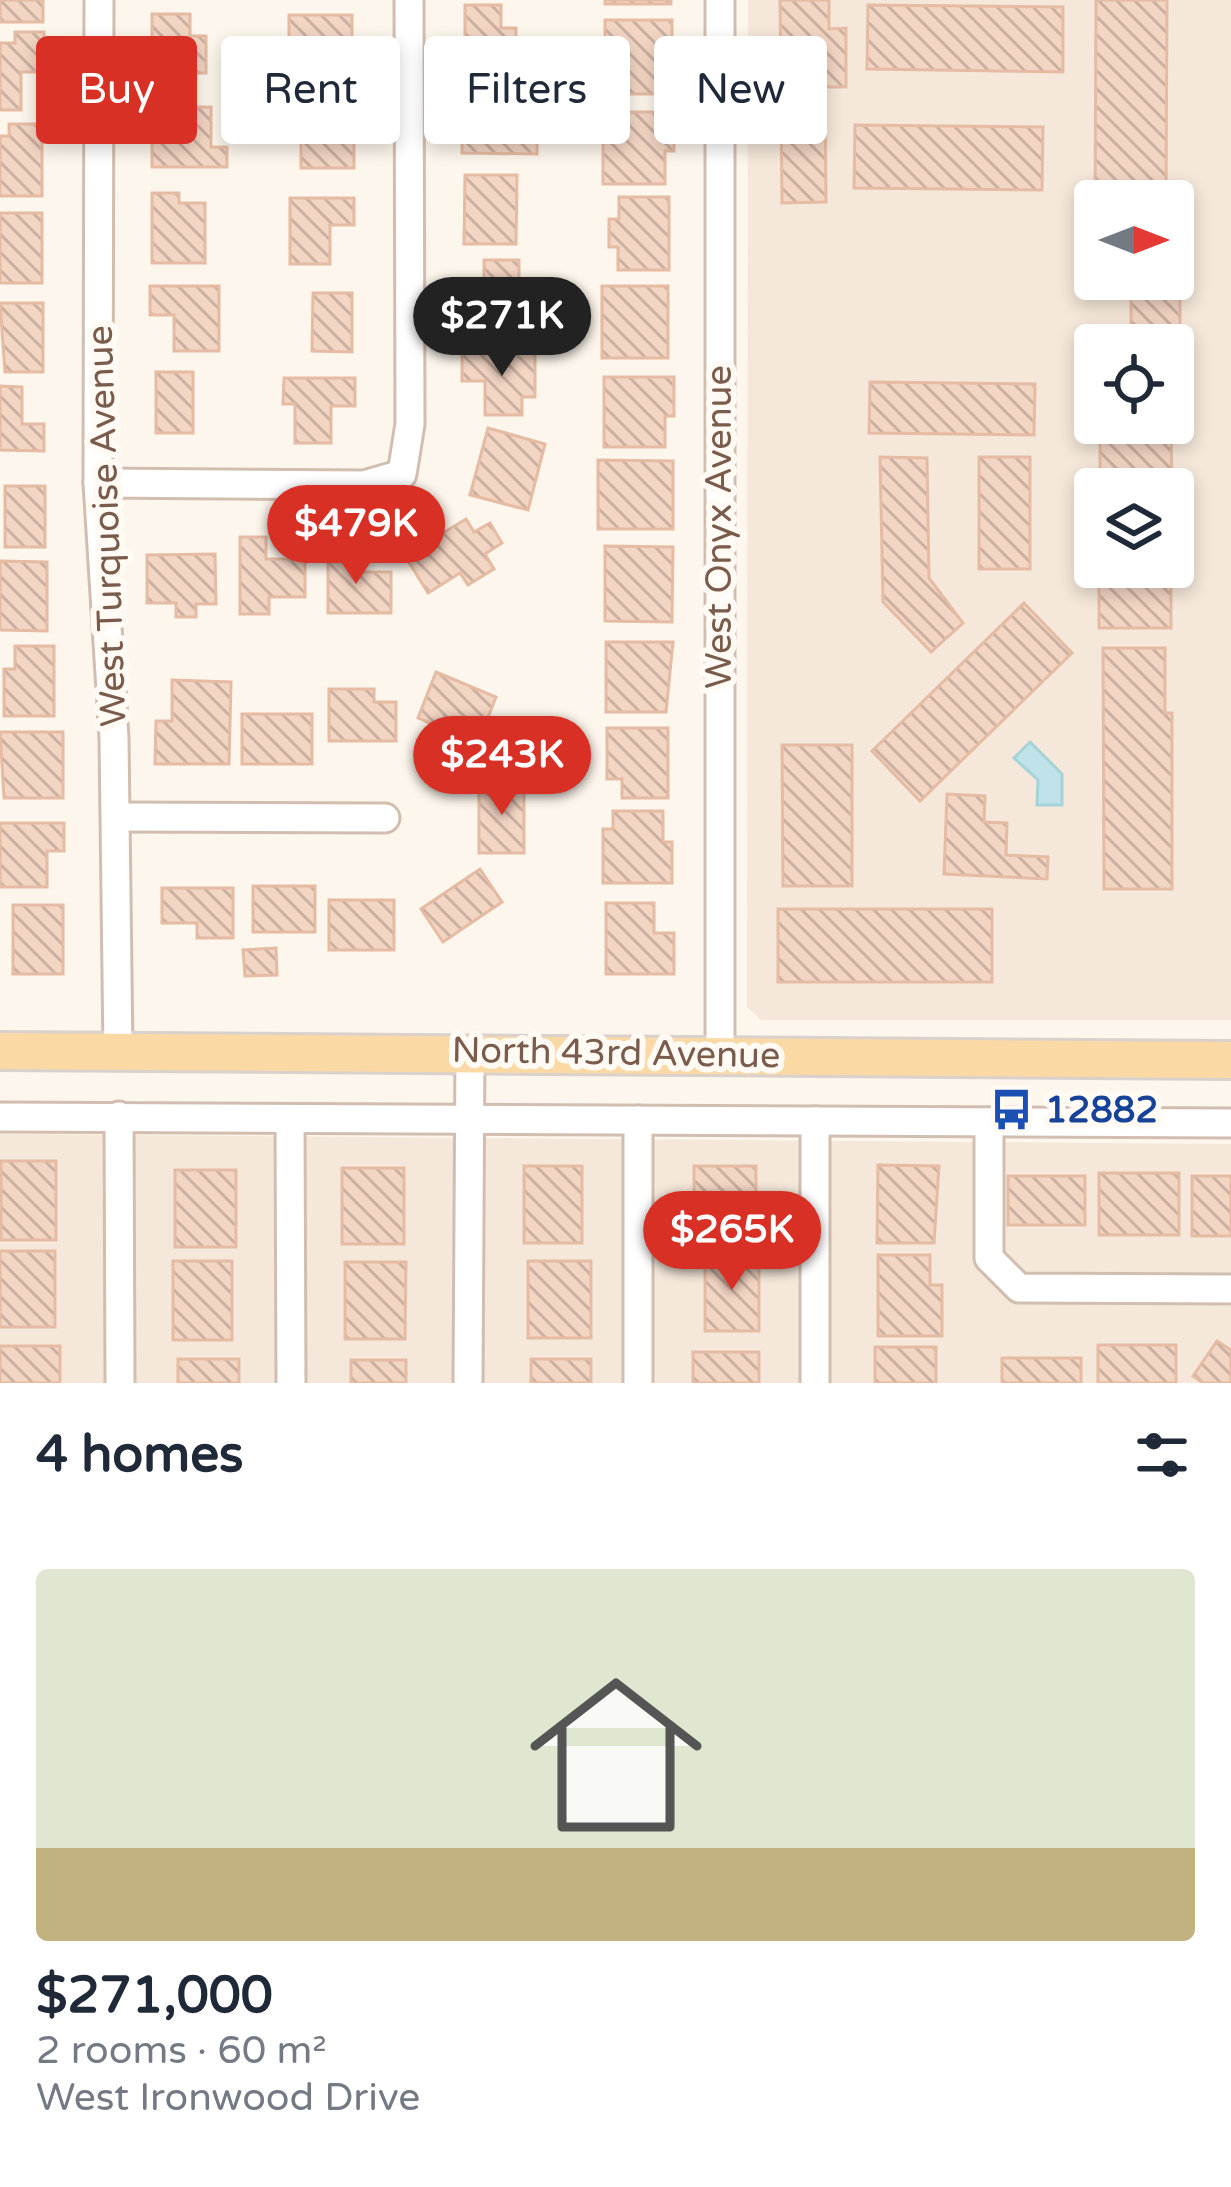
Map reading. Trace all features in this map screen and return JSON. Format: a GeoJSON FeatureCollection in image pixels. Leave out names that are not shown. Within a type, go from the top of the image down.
{"type":"FeatureCollection","features":[{"type":"Feature","properties":{"kind":"main road","name":"North 43rd Avenue"},"geometry":{"type":"LineString","coordinates":[[0,1051],[1231,1060]]}},
{"type":"Feature","properties":{"kind":"street","name":"West Turquoise Avenue"},"geometry":{"type":"LineString","coordinates":[[99,0],[98,483],[116,817],[118,1052]]}},
{"type":"Feature","properties":{"kind":"street"},"geometry":{"type":"LineString","coordinates":[[98,483],[364,485],[402,475],[410,424],[409,0]]}},
{"type":"Feature","properties":{"kind":"street","name":"West Onyx Avenue"},"geometry":{"type":"LineString","coordinates":[[720,0],[720,1054]]}},
{"type":"Feature","properties":{"kind":"street"},"geometry":{"type":"LineString","coordinates":[[116,817],[385,818]]}},
{"type":"Feature","properties":{"kind":"street"},"geometry":{"type":"LineString","coordinates":[[468,1383],[470,1052]]}},
{"type":"Feature","properties":{"kind":"street"},"geometry":{"type":"LineString","coordinates":[[119,1116],[120,1383]]}},
{"type":"Feature","properties":{"kind":"street","name":"North 43rd Avenue"},"geometry":{"type":"LineString","coordinates":[[0,1117],[1231,1124]]}},
{"type":"Feature","properties":{"kind":"street"},"geometry":{"type":"LineString","coordinates":[[290,1119],[291,1383]]}},
{"type":"Feature","properties":{"kind":"street"},"geometry":{"type":"LineString","coordinates":[[638,1120],[638,1383]]}},
{"type":"Feature","properties":{"kind":"street"},"geometry":{"type":"LineString","coordinates":[[814,1383],[815,1121]]}},
{"type":"Feature","properties":{"kind":"street"},"geometry":{"type":"LineString","coordinates":[[989,1122],[989,1258],[1019,1288],[1231,1289]]}},
{"type":"Feature","properties":{"kind":"shaded area"},"geometry":{"type":"Polygon","coordinates":[[[748,0],[1231,0],[1231,1020],[761,1020],[747,1007],[748,144],[827,144],[827,36],[748,36],[748,0]]]}},
{"type":"Feature","properties":{"kind":"shaded area"},"geometry":{"type":"Polygon","coordinates":[[[0,1134],[1231,1144],[1231,1383],[0,1383],[0,1134]]]}},
{"type":"Feature","properties":{"kind":"water"},"geometry":{"type":"Polygon","coordinates":[[[1030,742],[1062,774],[1062,805],[1037,805],[1038,780],[1014,758],[1030,742]]]}},
{"type":"Feature","properties":{"kind":"building"},"geometry":{"type":"Polygon","coordinates":[[[0,0],[43,0],[43,22],[0,22],[0,0]]]}},
{"type":"Feature","properties":{"kind":"building"},"geometry":{"type":"Polygon","coordinates":[[[605,0],[671,0],[671,4],[605,4],[605,0]]]}},
{"type":"Feature","properties":{"kind":"building"},"geometry":{"type":"Polygon","coordinates":[[[780,0],[829,0],[829,29],[846,28],[846,87],[827,87],[827,36],[780,36],[780,0]]]}},
{"type":"Feature","properties":{"kind":"building"},"geometry":{"type":"Polygon","coordinates":[[[1096,0],[1167,0],[1166,180],[1095,180],[1096,0]]]}},
{"type":"Feature","properties":{"kind":"building"},"geometry":{"type":"Polygon","coordinates":[[[465,5],[501,5],[501,28],[516,28],[516,36],[465,36],[465,5]]]}},
{"type":"Feature","properties":{"kind":"building"},"geometry":{"type":"Polygon","coordinates":[[[868,5],[1063,7],[1063,72],[867,69],[868,5]]]}},
{"type":"Feature","properties":{"kind":"building"},"geometry":{"type":"Polygon","coordinates":[[[152,14],[190,14],[190,36],[152,36],[152,14]]]}},
{"type":"Feature","properties":{"kind":"building"},"geometry":{"type":"Polygon","coordinates":[[[289,15],[352,15],[352,36],[289,36],[289,15]]]}},
{"type":"Feature","properties":{"kind":"building"},"geometry":{"type":"Polygon","coordinates":[[[605,20],[672,20],[672,36],[654,36],[654,94],[630,94],[630,36],[605,36],[605,20]]]}},
{"type":"Feature","properties":{"kind":"building"},"geometry":{"type":"Polygon","coordinates":[[[15,32],[44,32],[36,36],[36,72],[21,72],[21,110],[0,110],[0,43],[15,43],[15,32]]]}},
{"type":"Feature","properties":{"kind":"building"},"geometry":{"type":"Polygon","coordinates":[[[197,36],[206,36],[206,73],[197,73],[197,36]]]}},
{"type":"Feature","properties":{"kind":"building"},"geometry":{"type":"Polygon","coordinates":[[[197,107],[211,107],[211,147],[227,147],[227,167],[152,167],[152,144],[197,144],[197,107]]]}},
{"type":"Feature","properties":{"kind":"building"},"geometry":{"type":"Polygon","coordinates":[[[630,112],[654,112],[654,144],[674,144],[674,151],[665,151],[665,184],[603,184],[603,144],[630,144],[630,112]]]}},
{"type":"Feature","properties":{"kind":"building"},"geometry":{"type":"Polygon","coordinates":[[[9,124],[36,124],[36,144],[42,144],[42,196],[0,196],[0,136],[9,136],[9,124]]]}},
{"type":"Feature","properties":{"kind":"building"},"geometry":{"type":"Polygon","coordinates":[[[855,125],[1043,127],[1042,190],[854,188],[855,125]]]}},
{"type":"Feature","properties":{"kind":"building"},"geometry":{"type":"Polygon","coordinates":[[[301,144],[354,144],[354,168],[301,168],[301,144]]]}},
{"type":"Feature","properties":{"kind":"building"},"geometry":{"type":"Polygon","coordinates":[[[462,144],[537,144],[537,154],[462,153],[462,144]]]}},
{"type":"Feature","properties":{"kind":"building"},"geometry":{"type":"Polygon","coordinates":[[[781,144],[825,144],[826,202],[782,203],[781,144]]]}},
{"type":"Feature","properties":{"kind":"building"},"geometry":{"type":"Polygon","coordinates":[[[465,175],[517,175],[516,244],[464,244],[465,175]]]}},
{"type":"Feature","properties":{"kind":"building"},"geometry":{"type":"Polygon","coordinates":[[[152,193],[179,193],[179,203],[205,203],[205,263],[152,263],[152,193]]]}},
{"type":"Feature","properties":{"kind":"building"},"geometry":{"type":"Polygon","coordinates":[[[619,197],[669,197],[669,270],[618,270],[618,247],[609,247],[609,219],[619,219],[619,197]]]}},
{"type":"Feature","properties":{"kind":"building"},"geometry":{"type":"Polygon","coordinates":[[[290,198],[354,198],[354,225],[330,225],[330,264],[290,264],[290,198]]]}},
{"type":"Feature","properties":{"kind":"building"},"geometry":{"type":"Polygon","coordinates":[[[0,213],[42,213],[42,283],[0,283],[0,213]]]}},
{"type":"Feature","properties":{"kind":"building"},"geometry":{"type":"Polygon","coordinates":[[[484,260],[519,260],[519,286],[533,286],[533,324],[461,324],[461,297],[484,297],[484,260]]]}},
{"type":"Feature","properties":{"kind":"building"},"geometry":{"type":"Polygon","coordinates":[[[150,286],[219,286],[219,351],[174,351],[174,315],[150,315],[150,286]]]}},
{"type":"Feature","properties":{"kind":"building"},"geometry":{"type":"Polygon","coordinates":[[[602,286],[668,286],[668,358],[602,358],[602,286]]]}},
{"type":"Feature","properties":{"kind":"building"},"geometry":{"type":"Polygon","coordinates":[[[313,293],[352,293],[352,352],[312,351],[313,293]]]}},
{"type":"Feature","properties":{"kind":"building"},"geometry":{"type":"Polygon","coordinates":[[[1131,300],[1180,300],[1180,324],[1131,324],[1131,300]]]}},
{"type":"Feature","properties":{"kind":"building"},"geometry":{"type":"Polygon","coordinates":[[[0,303],[43,303],[43,372],[5,372],[0,303]]]}},
{"type":"Feature","properties":{"kind":"building"},"geometry":{"type":"Polygon","coordinates":[[[462,352],[535,352],[535,397],[522,397],[522,415],[485,415],[485,381],[462,381],[462,352]]]}},
{"type":"Feature","properties":{"kind":"building"},"geometry":{"type":"Polygon","coordinates":[[[156,372],[193,372],[193,433],[156,433],[156,372]]]}},
{"type":"Feature","properties":{"kind":"building"},"geometry":{"type":"Polygon","coordinates":[[[604,377],[674,377],[674,416],[665,416],[665,447],[604,447],[604,377]]]}},
{"type":"Feature","properties":{"kind":"building"},"geometry":{"type":"Polygon","coordinates":[[[284,378],[355,378],[355,406],[331,406],[331,443],[295,443],[295,404],[283,404],[284,378]]]}},
{"type":"Feature","properties":{"kind":"building"},"geometry":{"type":"Polygon","coordinates":[[[870,382],[1035,384],[1034,435],[869,433],[870,382]]]}},
{"type":"Feature","properties":{"kind":"building"},"geometry":{"type":"Polygon","coordinates":[[[0,386],[22,387],[22,424],[44,424],[44,451],[0,450],[0,386]]]}},
{"type":"Feature","properties":{"kind":"building"},"geometry":{"type":"Polygon","coordinates":[[[488,428],[545,444],[528,510],[470,495],[488,428]]]}},
{"type":"Feature","properties":{"kind":"building"},"geometry":{"type":"Polygon","coordinates":[[[1100,444],[1171,444],[1172,468],[1100,468],[1100,444]]]}},
{"type":"Feature","properties":{"kind":"building"},"geometry":{"type":"Polygon","coordinates":[[[880,457],[927,458],[929,578],[963,623],[931,652],[883,602],[880,457]]]}},
{"type":"Feature","properties":{"kind":"building"},"geometry":{"type":"Polygon","coordinates":[[[979,457],[1030,457],[1030,569],[979,569],[979,457]]]}},
{"type":"Feature","properties":{"kind":"building"},"geometry":{"type":"Polygon","coordinates":[[[598,460],[673,461],[673,529],[598,529],[598,460]]]}},
{"type":"Feature","properties":{"kind":"building"},"geometry":{"type":"Polygon","coordinates":[[[5,486],[45,486],[45,547],[5,547],[5,486]]]}},
{"type":"Feature","properties":{"kind":"building"},"geometry":{"type":"Polygon","coordinates":[[[466,519],[474,532],[490,523],[502,543],[485,554],[494,569],[468,585],[460,573],[428,593],[405,556],[466,519]]]}},
{"type":"Feature","properties":{"kind":"building"},"geometry":{"type":"Polygon","coordinates":[[[240,537],[266,537],[266,559],[305,559],[305,597],[269,597],[269,614],[240,614],[240,537]]]}},
{"type":"Feature","properties":{"kind":"building"},"geometry":{"type":"Polygon","coordinates":[[[605,546],[673,547],[672,622],[605,621],[605,546]]]}},
{"type":"Feature","properties":{"kind":"building"},"geometry":{"type":"Polygon","coordinates":[[[328,550],[353,550],[353,572],[391,572],[391,613],[328,613],[328,550]]]}},
{"type":"Feature","properties":{"kind":"building"},"geometry":{"type":"Polygon","coordinates":[[[215,554],[216,604],[196,604],[196,617],[176,617],[176,603],[147,603],[147,555],[215,554]]]}},
{"type":"Feature","properties":{"kind":"building"},"geometry":{"type":"Polygon","coordinates":[[[0,561],[47,562],[47,631],[0,630],[0,561]]]}},
{"type":"Feature","properties":{"kind":"building"},"geometry":{"type":"Polygon","coordinates":[[[1099,588],[1171,588],[1171,628],[1099,628],[1099,588]]]}},
{"type":"Feature","properties":{"kind":"building"},"geometry":{"type":"Polygon","coordinates":[[[1024,603],[1072,653],[920,801],[872,751],[1024,603]]]}},
{"type":"Feature","properties":{"kind":"building"},"geometry":{"type":"Polygon","coordinates":[[[606,642],[673,642],[666,712],[606,712],[606,642]]]}},
{"type":"Feature","properties":{"kind":"building"},"geometry":{"type":"Polygon","coordinates":[[[15,646],[54,646],[54,716],[4,716],[4,669],[15,669],[15,646]]]}},
{"type":"Feature","properties":{"kind":"building"},"geometry":{"type":"Polygon","coordinates":[[[1103,648],[1165,648],[1165,713],[1172,713],[1172,889],[1104,889],[1103,648]]]}},
{"type":"Feature","properties":{"kind":"building"},"geometry":{"type":"Polygon","coordinates":[[[436,672],[496,697],[469,765],[440,753],[449,731],[418,718],[436,672]]]}},
{"type":"Feature","properties":{"kind":"building"},"geometry":{"type":"Polygon","coordinates":[[[172,680],[231,682],[229,764],[155,764],[156,721],[172,721],[172,680]]]}},
{"type":"Feature","properties":{"kind":"building"},"geometry":{"type":"Polygon","coordinates":[[[329,689],[374,689],[374,702],[396,702],[396,741],[329,741],[329,689]]]}},
{"type":"Feature","properties":{"kind":"building"},"geometry":{"type":"Polygon","coordinates":[[[242,714],[312,714],[312,764],[242,764],[242,714]]]}},
{"type":"Feature","properties":{"kind":"building"},"geometry":{"type":"Polygon","coordinates":[[[607,728],[668,728],[668,798],[622,798],[622,779],[607,779],[607,728]]]}},
{"type":"Feature","properties":{"kind":"building"},"geometry":{"type":"Polygon","coordinates":[[[0,732],[63,732],[63,798],[4,798],[0,732]]]}},
{"type":"Feature","properties":{"kind":"building"},"geometry":{"type":"Polygon","coordinates":[[[782,745],[852,745],[852,886],[783,886],[782,745]]]}},
{"type":"Feature","properties":{"kind":"building"},"geometry":{"type":"Polygon","coordinates":[[[479,782],[524,782],[524,853],[479,853],[479,782]]]}},
{"type":"Feature","properties":{"kind":"building"},"geometry":{"type":"Polygon","coordinates":[[[947,794],[985,796],[984,822],[1007,823],[1006,855],[1048,857],[1047,879],[944,874],[947,794]]]}},
{"type":"Feature","properties":{"kind":"building"},"geometry":{"type":"Polygon","coordinates":[[[613,811],[663,811],[663,842],[672,842],[672,883],[603,883],[603,829],[613,829],[613,811]]]}},
{"type":"Feature","properties":{"kind":"building"},"geometry":{"type":"Polygon","coordinates":[[[0,823],[64,823],[64,851],[47,851],[47,887],[0,887],[0,823]]]}},
{"type":"Feature","properties":{"kind":"building"},"geometry":{"type":"Polygon","coordinates":[[[480,869],[502,902],[443,942],[421,909],[480,869]]]}},
{"type":"Feature","properties":{"kind":"building"},"geometry":{"type":"Polygon","coordinates":[[[253,886],[315,886],[315,932],[253,932],[253,886]]]}},
{"type":"Feature","properties":{"kind":"building"},"geometry":{"type":"Polygon","coordinates":[[[162,888],[233,888],[233,938],[197,938],[197,923],[162,923],[162,888]]]}},
{"type":"Feature","properties":{"kind":"building"},"geometry":{"type":"Polygon","coordinates":[[[329,900],[394,900],[394,950],[329,950],[329,900]]]}},
{"type":"Feature","properties":{"kind":"building"},"geometry":{"type":"Polygon","coordinates":[[[606,903],[654,903],[654,933],[674,933],[674,974],[606,974],[606,903]]]}},
{"type":"Feature","properties":{"kind":"building"},"geometry":{"type":"Polygon","coordinates":[[[13,905],[63,905],[63,974],[13,974],[13,905]]]}},
{"type":"Feature","properties":{"kind":"building"},"geometry":{"type":"Polygon","coordinates":[[[778,909],[992,909],[992,982],[778,982],[778,909]]]}},
{"type":"Feature","properties":{"kind":"building"},"geometry":{"type":"Polygon","coordinates":[[[276,948],[277,975],[245,976],[243,950],[276,948]]]}},
{"type":"Feature","properties":{"kind":"building"},"geometry":{"type":"Polygon","coordinates":[[[1,1161],[56,1161],[56,1240],[1,1240],[1,1161]]]}},
{"type":"Feature","properties":{"kind":"building"},"geometry":{"type":"Polygon","coordinates":[[[878,1165],[939,1166],[934,1243],[877,1243],[878,1165]]]}},
{"type":"Feature","properties":{"kind":"building"},"geometry":{"type":"Polygon","coordinates":[[[524,1166],[582,1166],[582,1243],[524,1243],[524,1166]]]}},
{"type":"Feature","properties":{"kind":"building"},"geometry":{"type":"Polygon","coordinates":[[[694,1166],[756,1166],[756,1244],[694,1244],[694,1166]]]}},
{"type":"Feature","properties":{"kind":"building"},"geometry":{"type":"Polygon","coordinates":[[[342,1168],[404,1168],[404,1244],[342,1244],[342,1168]]]}},
{"type":"Feature","properties":{"kind":"building"},"geometry":{"type":"Polygon","coordinates":[[[175,1170],[236,1170],[236,1247],[175,1247],[175,1170]]]}},
{"type":"Feature","properties":{"kind":"building"},"geometry":{"type":"Polygon","coordinates":[[[1099,1173],[1179,1173],[1179,1235],[1099,1235],[1099,1173]]]}},
{"type":"Feature","properties":{"kind":"building"},"geometry":{"type":"Polygon","coordinates":[[[1008,1176],[1085,1176],[1085,1225],[1008,1225],[1008,1176]]]}},
{"type":"Feature","properties":{"kind":"building"},"geometry":{"type":"Polygon","coordinates":[[[1192,1176],[1231,1176],[1231,1236],[1192,1236],[1192,1176]]]}},
{"type":"Feature","properties":{"kind":"building"},"geometry":{"type":"Polygon","coordinates":[[[0,1251],[55,1251],[55,1327],[0,1327],[0,1251]]]}},
{"type":"Feature","properties":{"kind":"building"},"geometry":{"type":"Polygon","coordinates":[[[705,1255],[759,1255],[759,1331],[705,1331],[705,1255]]]}},
{"type":"Feature","properties":{"kind":"building"},"geometry":{"type":"Polygon","coordinates":[[[878,1255],[930,1255],[930,1285],[942,1285],[942,1336],[878,1336],[878,1255]]]}},
{"type":"Feature","properties":{"kind":"building"},"geometry":{"type":"Polygon","coordinates":[[[173,1261],[232,1261],[232,1340],[173,1340],[173,1261]]]}},
{"type":"Feature","properties":{"kind":"building"},"geometry":{"type":"Polygon","coordinates":[[[528,1261],[591,1261],[591,1338],[528,1338],[528,1261]]]}},
{"type":"Feature","properties":{"kind":"building"},"geometry":{"type":"Polygon","coordinates":[[[345,1262],[406,1262],[405,1339],[345,1339],[345,1262]]]}},
{"type":"Feature","properties":{"kind":"building"},"geometry":{"type":"Polygon","coordinates":[[[1217,1341],[1231,1350],[1231,1383],[1203,1383],[1193,1376],[1217,1341]]]}},
{"type":"Feature","properties":{"kind":"building"},"geometry":{"type":"Polygon","coordinates":[[[1098,1345],[1176,1345],[1176,1383],[1098,1383],[1098,1345]]]}},
{"type":"Feature","properties":{"kind":"building"},"geometry":{"type":"Polygon","coordinates":[[[0,1346],[60,1346],[60,1383],[0,1383],[0,1346]]]}},
{"type":"Feature","properties":{"kind":"building"},"geometry":{"type":"Polygon","coordinates":[[[875,1347],[936,1347],[936,1383],[875,1383],[875,1347]]]}},
{"type":"Feature","properties":{"kind":"building"},"geometry":{"type":"Polygon","coordinates":[[[693,1352],[759,1352],[759,1383],[693,1383],[693,1352]]]}},
{"type":"Feature","properties":{"kind":"building"},"geometry":{"type":"Polygon","coordinates":[[[1002,1358],[1081,1358],[1081,1383],[1002,1383],[1002,1358]]]}},
{"type":"Feature","properties":{"kind":"building"},"geometry":{"type":"Polygon","coordinates":[[[178,1359],[239,1359],[239,1383],[178,1383],[178,1359]]]}},
{"type":"Feature","properties":{"kind":"building"},"geometry":{"type":"Polygon","coordinates":[[[531,1359],[591,1359],[591,1383],[531,1383],[531,1359]]]}},
{"type":"Feature","properties":{"kind":"building"},"geometry":{"type":"Polygon","coordinates":[[[351,1360],[406,1360],[406,1383],[351,1383],[351,1360]]]}},
{"type":"Feature","properties":{"kind":"place","name":"12882"},"geometry":{"type":"Point","coordinates":[1011,1110]}}]}
